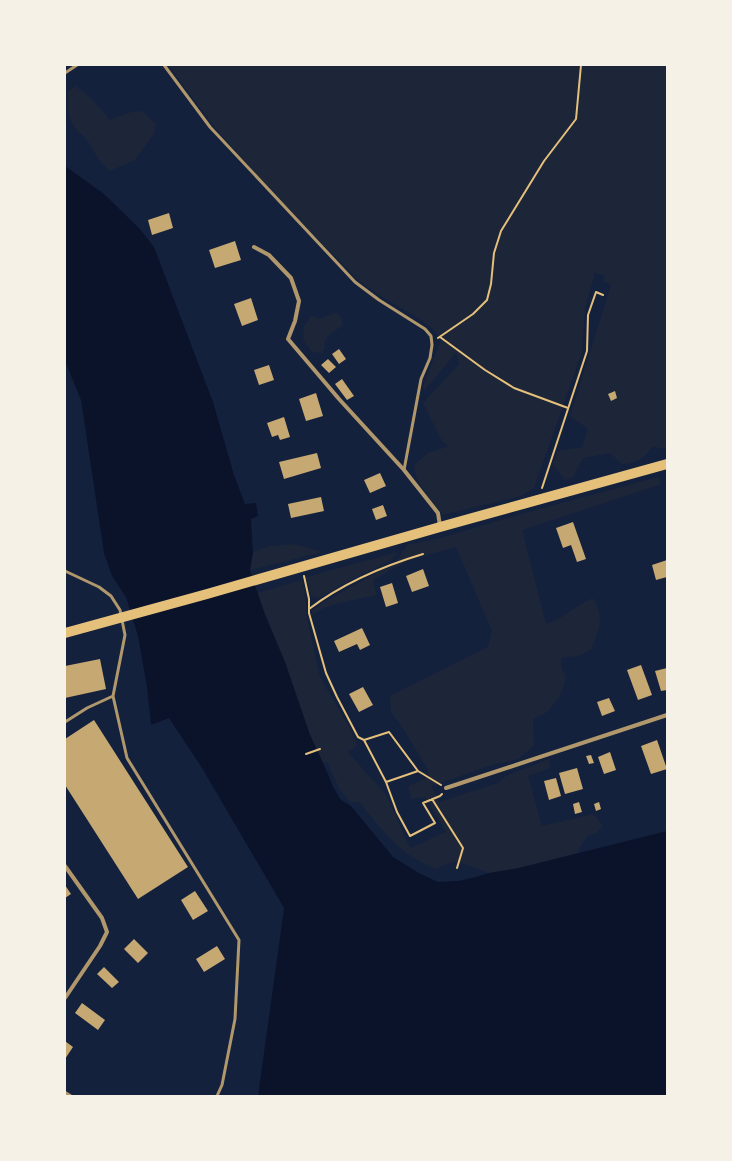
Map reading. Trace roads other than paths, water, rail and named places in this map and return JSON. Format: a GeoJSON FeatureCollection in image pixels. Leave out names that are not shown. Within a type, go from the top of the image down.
{"type":"FeatureCollection","features":[{"type":"Feature","properties":{"kind":"main road"},"geometry":{"type":"LineString","coordinates":[[65,633],[300,572],[440,527],[667,464]]}},
{"type":"Feature","properties":{"kind":"street"},"geometry":{"type":"LineString","coordinates":[[254,247],[269,255],[291,278],[299,301],[295,320],[288,338],[339,399],[404,470],[438,513],[440,527]]}},
{"type":"Feature","properties":{"kind":"street"},"geometry":{"type":"LineString","coordinates":[[446,788],[667,715]]}},
{"type":"Feature","properties":{"kind":"street"},"geometry":{"type":"LineString","coordinates":[[65,866],[102,918],[107,932],[100,946],[65,998]]}},
{"type":"Feature","properties":{"kind":"street"},"geometry":{"type":"LineString","coordinates":[[65,1093],[70,1096]]}},
{"type":"Feature","properties":{"kind":"lane"},"geometry":{"type":"LineString","coordinates":[[65,73],[77,65]]}},
{"type":"Feature","properties":{"kind":"lane"},"geometry":{"type":"LineString","coordinates":[[164,65],[210,127],[355,282],[379,300],[425,329],[431,336],[432,346],[430,358],[421,380],[404,470]]}},
{"type":"Feature","properties":{"kind":"lane"},"geometry":{"type":"LineString","coordinates":[[65,571],[99,587],[111,596],[120,610],[125,635],[113,696],[127,758],[239,940],[235,1019],[222,1085],[217,1096]]}},
{"type":"Feature","properties":{"kind":"lane"},"geometry":{"type":"LineString","coordinates":[[65,722],[87,708],[113,696]]}}]}
